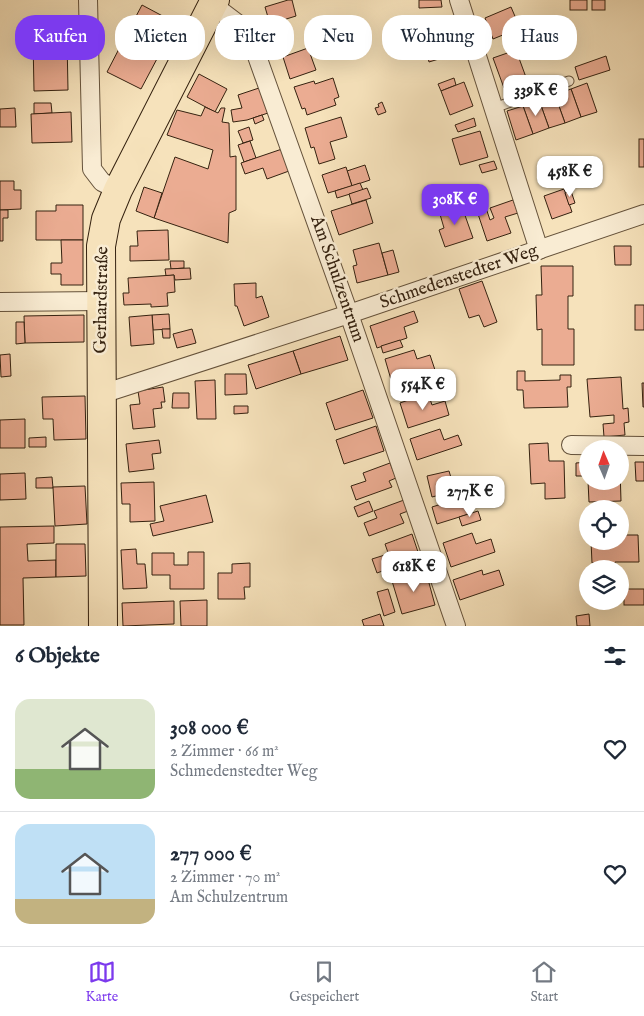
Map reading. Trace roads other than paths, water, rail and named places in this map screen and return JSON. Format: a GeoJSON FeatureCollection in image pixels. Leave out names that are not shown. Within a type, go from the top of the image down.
{"type":"FeatureCollection","features":[{"type":"Feature","properties":{"kind":"main road","name":"Gerhardstraße"},"geometry":{"type":"LineString","coordinates":[[103,626],[101,246],[106,219],[118,190],[214,3]]}},
{"type":"Feature","properties":{"kind":"street"},"geometry":{"type":"LineString","coordinates":[[88,0],[92,169],[102,182],[118,190]]}},
{"type":"Feature","properties":{"kind":"street"},"geometry":{"type":"LineString","coordinates":[[459,0],[539,250]]}},
{"type":"Feature","properties":{"kind":"street","name":"Am Schulzentrum"},"geometry":{"type":"LineString","coordinates":[[214,3],[242,27],[253,45],[350,314],[456,626]]}},
{"type":"Feature","properties":{"kind":"street","name":"Schmedenstedter Weg"},"geometry":{"type":"LineString","coordinates":[[102,394],[350,314],[644,214]]}},
{"type":"Feature","properties":{"kind":"street"},"geometry":{"type":"LineString","coordinates":[[0,302],[101,301]]}},
{"type":"Feature","properties":{"kind":"street"},"geometry":{"type":"LineString","coordinates":[[571,445],[644,446]]}},
{"type":"Feature","properties":{"kind":"lane"},"geometry":{"type":"LineString","coordinates":[[494,108],[569,80]]}}]}
